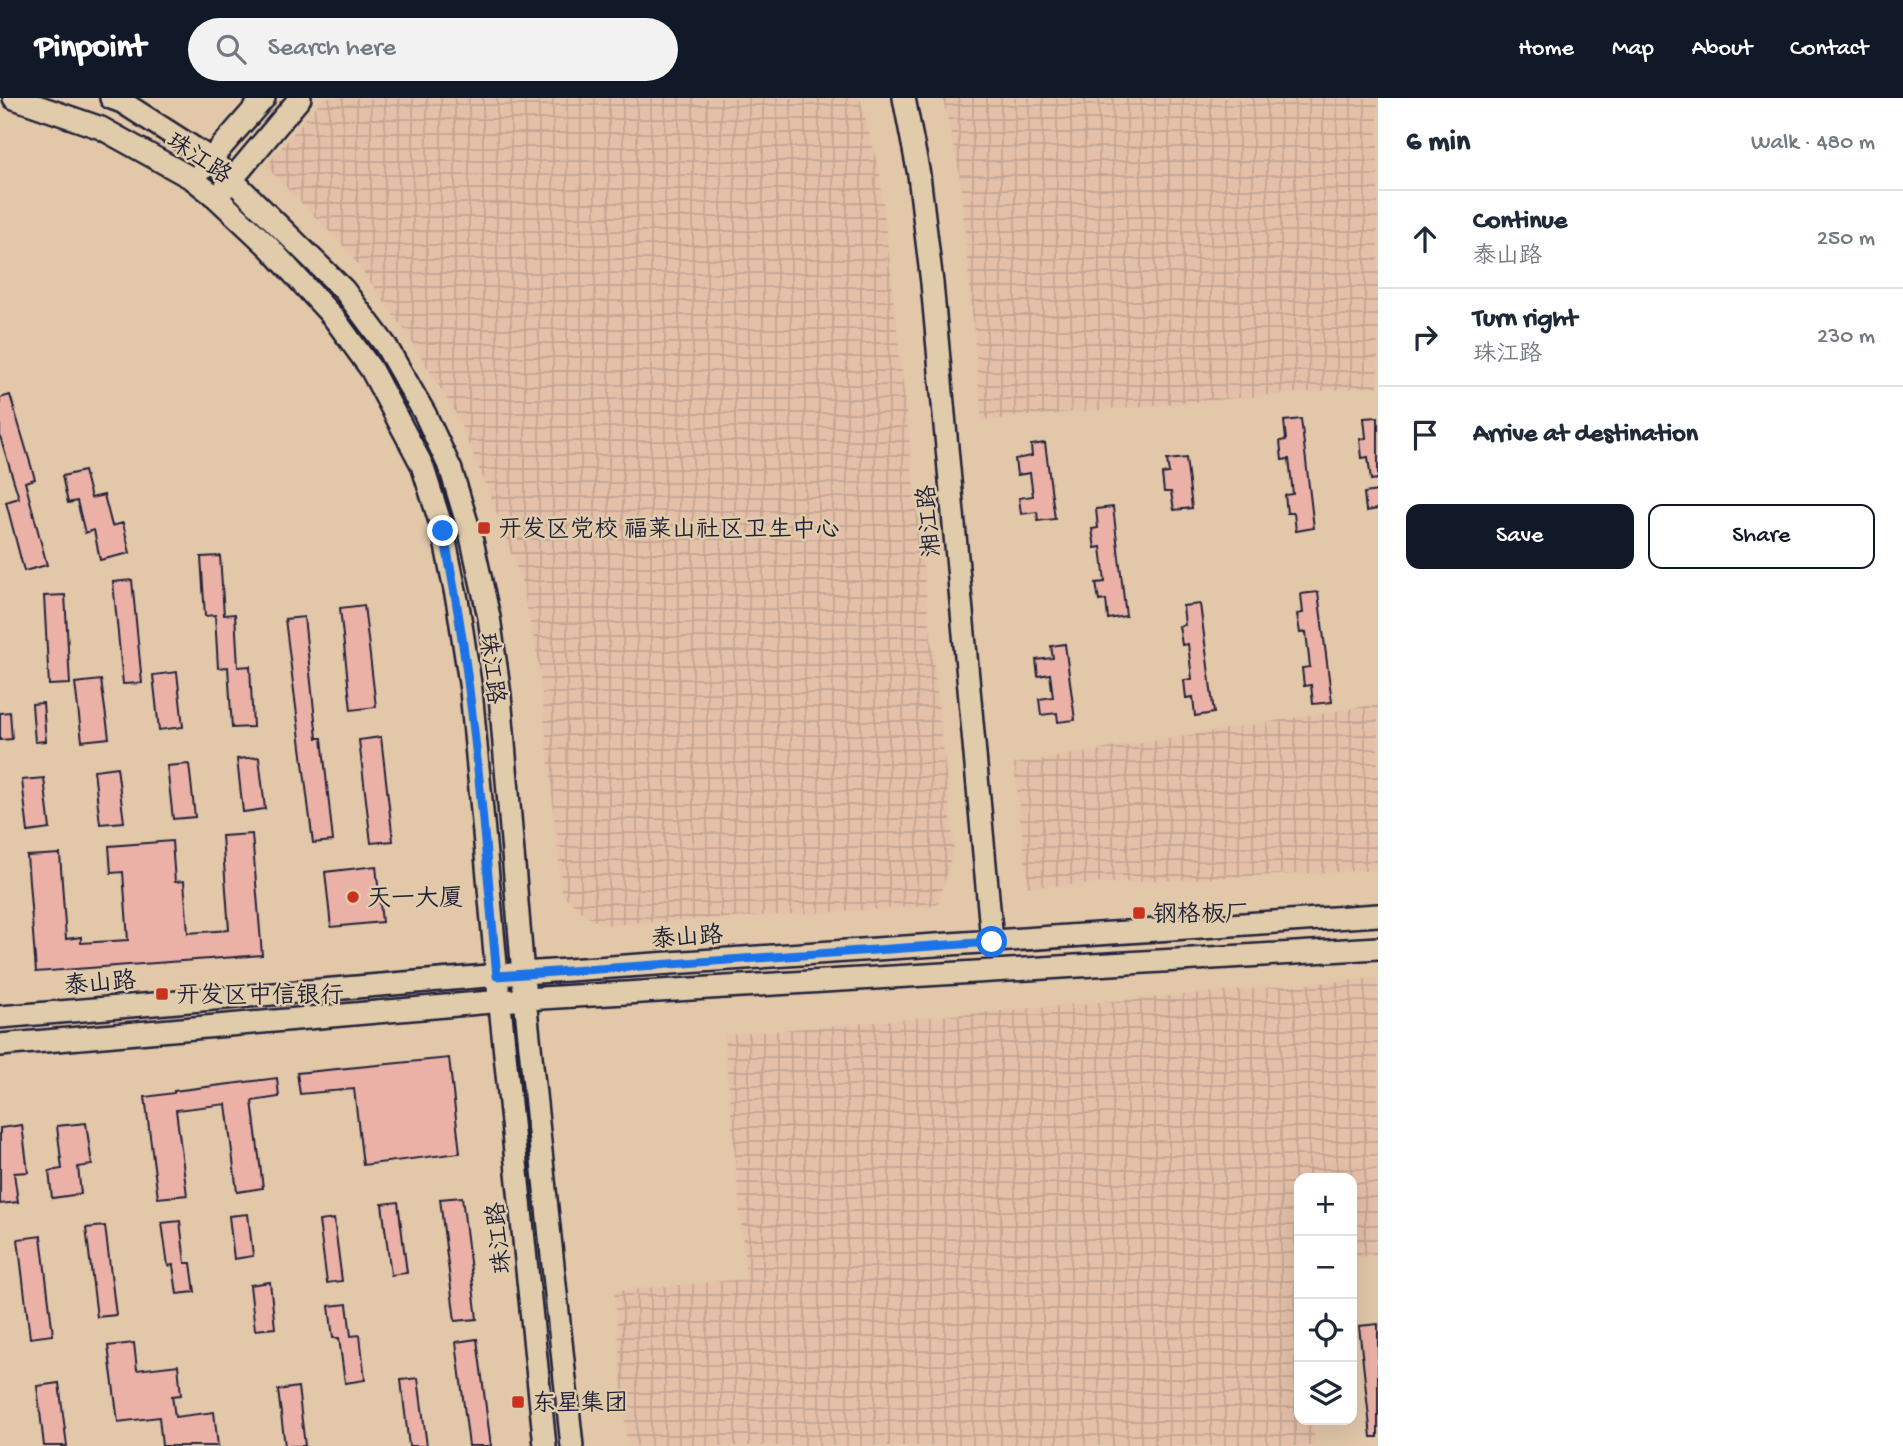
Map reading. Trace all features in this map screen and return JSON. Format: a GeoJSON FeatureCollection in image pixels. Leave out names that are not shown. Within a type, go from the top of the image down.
{"type":"FeatureCollection","features":[{"type":"Feature","properties":{"kind":"main road","name":"珠江路"},"geometry":{"type":"LineString","coordinates":[[14,98],[102,128],[193,179],[217,198],[269,247],[334,318],[371,369],[422,465],[443,531],[471,690],[545,1446]]}},
{"type":"Feature","properties":{"kind":"main road"},"geometry":{"type":"LineString","coordinates":[[111,98],[122,102],[211,159],[344,290],[379,337],[425,414],[451,470],[471,536],[489,617],[500,695],[525,999],[572,1446]]}},
{"type":"Feature","properties":{"kind":"main road"},"geometry":{"type":"LineString","coordinates":[[193,179],[264,98]]}},
{"type":"Feature","properties":{"kind":"main road"},"geometry":{"type":"LineString","coordinates":[[217,198],[300,98]]}},
{"type":"Feature","properties":{"kind":"main road","name":"湘江路"},"geometry":{"type":"LineString","coordinates":[[904,98],[919,175],[932,283],[992,942]]}},
{"type":"Feature","properties":{"kind":"main road","name":"泰山路"},"geometry":{"type":"LineString","coordinates":[[0,1017],[523,973],[1378,915]]}},
{"type":"Feature","properties":{"kind":"main road"},"geometry":{"type":"LineString","coordinates":[[0,1045],[525,999],[1378,948]]}},
{"type":"Feature","properties":{"kind":"shaded area"},"geometry":{"type":"Polygon","coordinates":[[[323,98],[860,98],[880,175],[954,846],[938,906],[606,925],[587,917],[562,894],[539,664],[521,581],[490,494],[455,412],[405,331],[348,251],[266,166],[323,98]]]}},
{"type":"Feature","properties":{"kind":"shaded area"},"geometry":{"type":"Polygon","coordinates":[[[943,98],[1378,98],[1378,386],[982,420],[959,170],[943,98]]]}},
{"type":"Feature","properties":{"kind":"shaded area"},"geometry":{"type":"Polygon","coordinates":[[[1378,704],[1378,870],[1028,887],[1014,764],[1378,704]]]}},
{"type":"Feature","properties":{"kind":"shaded area"},"geometry":{"type":"Polygon","coordinates":[[[1378,978],[1378,1255],[1357,1257],[1357,1173],[1294,1173],[1294,1425],[1313,1425],[1315,1446],[627,1446],[614,1291],[746,1279],[724,1035],[1378,978]]]}},
{"type":"Feature","properties":{"kind":"building"},"geometry":{"type":"Polygon","coordinates":[[[10,395],[35,479],[25,482],[47,565],[24,571],[6,502],[19,498],[0,436],[0,398],[10,395]]]}},
{"type":"Feature","properties":{"kind":"building"},"geometry":{"type":"Polygon","coordinates":[[[1378,417],[1378,479],[1371,480],[1368,457],[1362,458],[1360,439],[1366,438],[1364,418],[1378,417]]]}},
{"type":"Feature","properties":{"kind":"building"},"geometry":{"type":"Polygon","coordinates":[[[1301,419],[1314,528],[1296,531],[1294,513],[1287,513],[1285,495],[1293,494],[1289,459],[1282,460],[1280,441],[1286,440],[1284,421],[1301,419]]]}},
{"type":"Feature","properties":{"kind":"building"},"geometry":{"type":"Polygon","coordinates":[[[1045,443],[1055,519],[1038,521],[1037,512],[1021,514],[1019,498],[1033,496],[1030,473],[1017,475],[1015,459],[1032,456],[1031,445],[1045,443]]]}},
{"type":"Feature","properties":{"kind":"building"},"geometry":{"type":"Polygon","coordinates":[[[1186,458],[1192,508],[1174,510],[1171,492],[1164,492],[1162,474],[1169,473],[1167,460],[1186,458]]]}},
{"type":"Feature","properties":{"kind":"building"},"geometry":{"type":"Polygon","coordinates":[[[84,471],[91,498],[104,495],[112,526],[123,523],[130,553],[100,560],[94,530],[85,533],[77,501],[68,503],[62,476],[84,471]]]}},
{"type":"Feature","properties":{"kind":"building"},"geometry":{"type":"Polygon","coordinates":[[[1378,491],[1378,509],[1366,511],[1364,493],[1378,491]]]}},
{"type":"Feature","properties":{"kind":"building"},"geometry":{"type":"Polygon","coordinates":[[[1113,507],[1126,616],[1108,619],[1106,600],[1099,601],[1096,583],[1105,582],[1101,547],[1095,548],[1092,529],[1098,528],[1096,509],[1113,507]]]}},
{"type":"Feature","properties":{"kind":"building"},"geometry":{"type":"Polygon","coordinates":[[[220,556],[224,615],[235,614],[238,667],[250,666],[253,727],[232,728],[228,667],[218,668],[215,615],[205,616],[201,557],[220,556]]]}},
{"type":"Feature","properties":{"kind":"building"},"geometry":{"type":"Polygon","coordinates":[[[132,580],[142,683],[123,684],[113,582],[132,580]]]}},
{"type":"Feature","properties":{"kind":"building"},"geometry":{"type":"Polygon","coordinates":[[[1318,592],[1332,702],[1313,704],[1311,685],[1304,686],[1302,668],[1310,667],[1306,632],[1300,633],[1297,614],[1303,613],[1301,594],[1318,592]]]}},
{"type":"Feature","properties":{"kind":"building"},"geometry":{"type":"Polygon","coordinates":[[[65,595],[70,684],[49,685],[44,596],[65,595]]]}},
{"type":"Feature","properties":{"kind":"building"},"geometry":{"type":"Polygon","coordinates":[[[1200,604],[1214,713],[1195,716],[1193,697],[1186,698],[1184,680],[1192,679],[1188,644],[1182,645],[1179,626],[1185,625],[1183,606],[1200,604]]]}},
{"type":"Feature","properties":{"kind":"building"},"geometry":{"type":"Polygon","coordinates":[[[364,605],[376,707],[351,710],[340,608],[364,605]]]}},
{"type":"Feature","properties":{"kind":"building"},"geometry":{"type":"Polygon","coordinates":[[[304,617],[317,738],[322,738],[333,841],[313,843],[285,619],[304,617]]]}},
{"type":"Feature","properties":{"kind":"building"},"geometry":{"type":"Polygon","coordinates":[[[1065,644],[1075,720],[1058,722],[1057,713],[1041,715],[1039,699],[1053,697],[1050,674],[1038,676],[1036,660],[1053,658],[1051,646],[1065,644]]]}},
{"type":"Feature","properties":{"kind":"building"},"geometry":{"type":"Polygon","coordinates":[[[177,672],[183,727],[159,730],[153,675],[177,672]]]}},
{"type":"Feature","properties":{"kind":"building"},"geometry":{"type":"Polygon","coordinates":[[[101,680],[109,738],[82,741],[75,683],[101,680]]]}},
{"type":"Feature","properties":{"kind":"building"},"geometry":{"type":"Polygon","coordinates":[[[43,703],[46,741],[35,742],[32,704],[43,703]]]}},
{"type":"Feature","properties":{"kind":"building"},"geometry":{"type":"Polygon","coordinates":[[[10,712],[12,739],[0,740],[0,713],[10,712]]]}},
{"type":"Feature","properties":{"kind":"building"},"geometry":{"type":"Polygon","coordinates":[[[381,737],[393,841],[371,843],[359,740],[381,737]]]}},
{"type":"Feature","properties":{"kind":"building"},"geometry":{"type":"Polygon","coordinates":[[[259,757],[265,809],[243,812],[237,759],[259,757]]]}},
{"type":"Feature","properties":{"kind":"building"},"geometry":{"type":"Polygon","coordinates":[[[189,764],[195,817],[173,819],[167,766],[189,764]]]}},
{"type":"Feature","properties":{"kind":"building"},"geometry":{"type":"Polygon","coordinates":[[[117,767],[124,822],[100,824],[94,770],[117,767]]]}},
{"type":"Feature","properties":{"kind":"building"},"geometry":{"type":"Polygon","coordinates":[[[44,778],[50,829],[28,832],[22,780],[44,778]]]}},
{"type":"Feature","properties":{"kind":"building"},"geometry":{"type":"Polygon","coordinates":[[[252,834],[262,955],[36,972],[27,856],[60,854],[66,939],[81,937],[81,943],[128,940],[123,872],[111,873],[109,846],[172,841],[175,882],[184,881],[188,933],[229,930],[222,836],[252,834]]]}},
{"type":"Feature","properties":{"kind":"building","name":"天一大厦"},"geometry":{"type":"Polygon","coordinates":[[[376,866],[382,922],[331,927],[325,872],[376,866]]]}},
{"type":"Feature","properties":{"kind":"building"},"geometry":{"type":"Polygon","coordinates":[[[449,1058],[460,1153],[363,1165],[354,1089],[300,1094],[297,1073],[449,1058]]]}},
{"type":"Feature","properties":{"kind":"building"},"geometry":{"type":"Polygon","coordinates":[[[277,1078],[279,1097],[252,1101],[263,1188],[237,1192],[226,1104],[176,1110],[187,1195],[158,1198],[145,1097],[277,1078]]]}},
{"type":"Feature","properties":{"kind":"building"},"geometry":{"type":"Polygon","coordinates":[[[86,1123],[92,1165],[78,1167],[81,1194],[52,1198],[49,1171],[62,1169],[57,1126],[86,1123]]]}},
{"type":"Feature","properties":{"kind":"building"},"geometry":{"type":"Polygon","coordinates":[[[22,1125],[28,1172],[14,1173],[18,1202],[0,1204],[0,1128],[22,1125]]]}},
{"type":"Feature","properties":{"kind":"building"},"geometry":{"type":"Polygon","coordinates":[[[462,1197],[477,1319],[455,1321],[440,1199],[462,1197]]]}},
{"type":"Feature","properties":{"kind":"building"},"geometry":{"type":"Polygon","coordinates":[[[398,1202],[407,1273],[391,1275],[382,1204],[398,1202]]]}},
{"type":"Feature","properties":{"kind":"building"},"geometry":{"type":"Polygon","coordinates":[[[248,1214],[253,1256],[234,1259],[229,1216],[248,1214]]]}},
{"type":"Feature","properties":{"kind":"building"},"geometry":{"type":"Polygon","coordinates":[[[334,1219],[342,1281],[327,1283],[319,1221],[334,1219]]]}},
{"type":"Feature","properties":{"kind":"building"},"geometry":{"type":"Polygon","coordinates":[[[180,1221],[185,1263],[191,1263],[195,1292],[177,1294],[173,1265],[168,1266],[162,1223],[180,1221]]]}},
{"type":"Feature","properties":{"kind":"building"},"geometry":{"type":"Polygon","coordinates":[[[105,1226],[116,1315],[97,1317],[86,1228],[105,1226]]]}},
{"type":"Feature","properties":{"kind":"building"},"geometry":{"type":"Polygon","coordinates":[[[41,1236],[53,1335],[30,1338],[18,1239],[41,1236]]]}},
{"type":"Feature","properties":{"kind":"building"},"geometry":{"type":"Polygon","coordinates":[[[270,1282],[275,1328],[255,1330],[250,1285],[270,1282]]]}},
{"type":"Feature","properties":{"kind":"building"},"geometry":{"type":"Polygon","coordinates":[[[347,1304],[351,1336],[360,1335],[365,1380],[345,1383],[339,1338],[333,1338],[329,1306],[347,1304]]]}},
{"type":"Feature","properties":{"kind":"building"},"geometry":{"type":"Polygon","coordinates":[[[1378,1324],[1378,1437],[1371,1437],[1359,1326],[1378,1324]]]}},
{"type":"Feature","properties":{"kind":"building"},"geometry":{"type":"Polygon","coordinates":[[[477,1339],[491,1446],[469,1446],[456,1342],[477,1339]]]}},
{"type":"Feature","properties":{"kind":"building"},"geometry":{"type":"Polygon","coordinates":[[[134,1343],[137,1370],[178,1365],[181,1395],[172,1396],[175,1417],[214,1412],[218,1446],[162,1446],[159,1417],[118,1422],[108,1346],[134,1343]]]}},
{"type":"Feature","properties":{"kind":"building"},"geometry":{"type":"Polygon","coordinates":[[[418,1378],[427,1446],[409,1446],[401,1380],[418,1378]]]}},
{"type":"Feature","properties":{"kind":"building"},"geometry":{"type":"Polygon","coordinates":[[[59,1383],[67,1446],[44,1446],[37,1386],[59,1383]]]}},
{"type":"Feature","properties":{"kind":"building"},"geometry":{"type":"Polygon","coordinates":[[[298,1387],[305,1446],[285,1446],[278,1390],[298,1387]]]}},
{"type":"Feature","properties":{"kind":"place","name":"开发区党校 福莱山社区卫生中心"},"geometry":{"type":"Point","coordinates":[484,528]}},
{"type":"Feature","properties":{"kind":"place","name":"天一大厦"},"geometry":{"type":"Point","coordinates":[353,897]}},
{"type":"Feature","properties":{"kind":"place","name":"钢格板厂"},"geometry":{"type":"Point","coordinates":[1139,913]}},
{"type":"Feature","properties":{"kind":"place","name":"开发区中信银行"},"geometry":{"type":"Point","coordinates":[162,994]}},
{"type":"Feature","properties":{"kind":"place","name":"东星集团"},"geometry":{"type":"Point","coordinates":[518,1402]}},
{"type":"Feature","properties":{"kind":"route"},"geometry":{"type":"LineString","coordinates":[[443,531],[471,690],[497,976],[992,942]]}}]}
